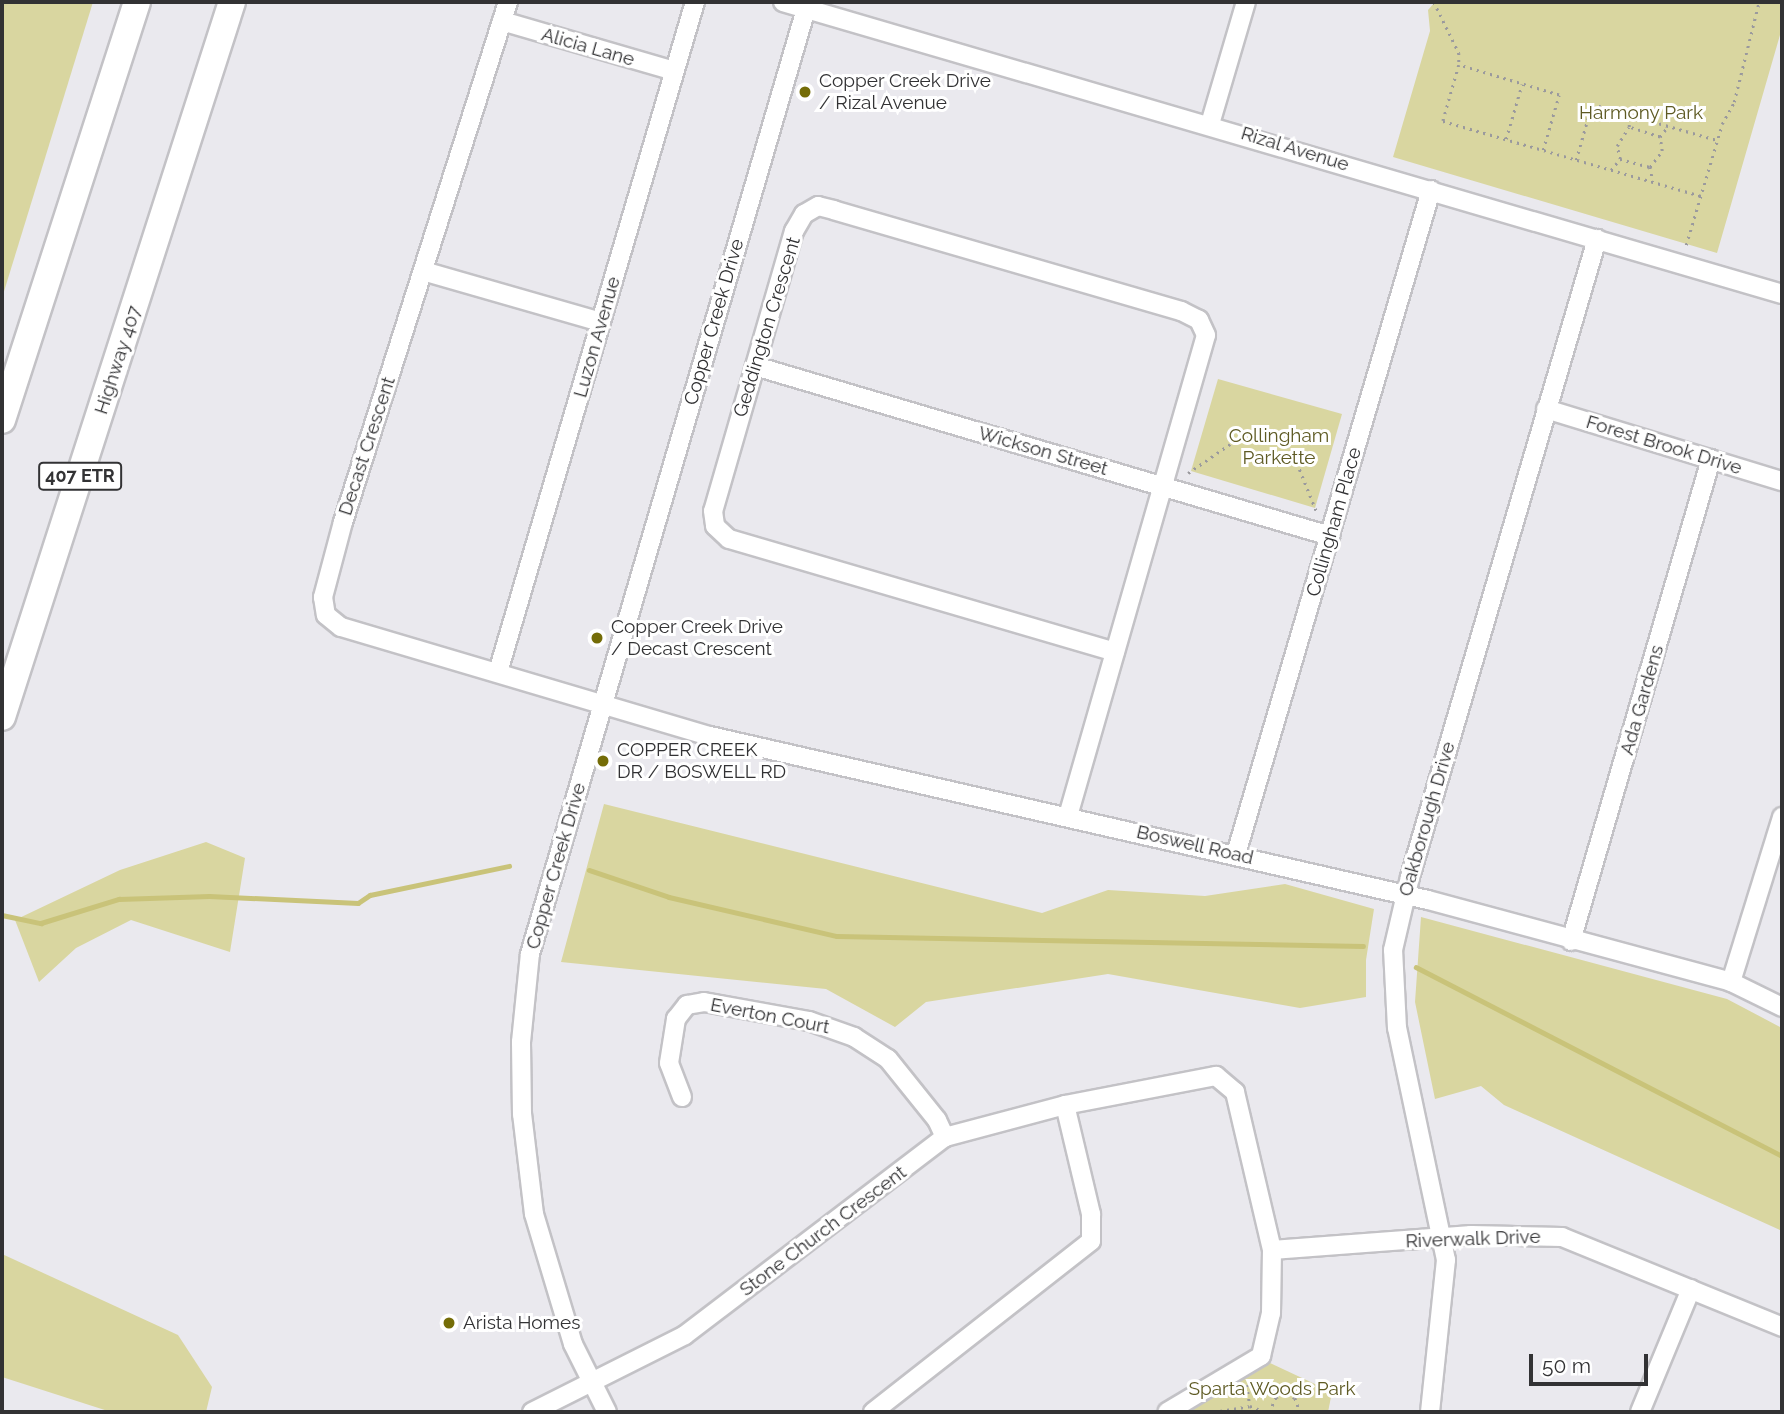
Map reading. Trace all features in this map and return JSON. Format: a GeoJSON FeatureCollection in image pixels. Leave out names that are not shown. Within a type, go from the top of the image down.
{"type":"FeatureCollection","features":[{"type":"Feature","properties":{"kind":"highway"},"geometry":{"type":"LineString","coordinates":[[2,420],[137,2]]}},
{"type":"Feature","properties":{"kind":"highway","name":"Highway 407"},"geometry":{"type":"LineString","coordinates":[[2,717],[232,2]]}},
{"type":"Feature","properties":{"kind":"street","name":"Decast Crescent"},"geometry":{"type":"LineString","coordinates":[[508,2],[323,597],[326,615],[341,627],[602,702]]}},
{"type":"Feature","properties":{"kind":"street","name":"Luzon Avenue"},"geometry":{"type":"LineString","coordinates":[[498,672],[695,2]]}},
{"type":"Feature","properties":{"kind":"street","name":"Rizal Avenue"},"geometry":{"type":"LineString","coordinates":[[783,2],[807,6],[1782,294]]}},
{"type":"Feature","properties":{"kind":"street"},"geometry":{"type":"LineString","coordinates":[[1210,124],[1246,2]]}},
{"type":"Feature","properties":{"kind":"street","name":"Copper Creek Drive"},"geometry":{"type":"LineString","coordinates":[[607,1412],[591,1382],[556,1295],[534,1214],[522,1114],[520,1042],[530,954],[807,6]]}},
{"type":"Feature","properties":{"kind":"street","name":"Alicia Lane"},"geometry":{"type":"LineString","coordinates":[[502,21],[674,71]]}},
{"type":"Feature","properties":{"kind":"street","name":"Collingham Place"},"geometry":{"type":"LineString","coordinates":[[1236,854],[1431,190]]}},
{"type":"Feature","properties":{"kind":"street","name":"Geddington Crescent"},"geometry":{"type":"LineString","coordinates":[[1068,816],[1206,335],[1199,320],[1181,311],[818,206],[804,214],[794,231],[713,511],[715,526],[729,539],[1115,652]]}},
{"type":"Feature","properties":{"kind":"street","name":"Oakborough Drive"},"geometry":{"type":"LineString","coordinates":[[1430,1412],[1445,1298],[1443,1238],[1394,1006],[1393,950],[1405,896],[1597,239]]}},
{"type":"Feature","properties":{"kind":"street"},"geometry":{"type":"LineString","coordinates":[[423,271],[601,322]]}},
{"type":"Feature","properties":{"kind":"street","name":"Wickson Street"},"geometry":{"type":"LineString","coordinates":[[755,366],[1330,536]]}},
{"type":"Feature","properties":{"kind":"street","name":"Forest Brook Drive"},"geometry":{"type":"LineString","coordinates":[[1546,409],[1782,481]]}},
{"type":"Feature","properties":{"kind":"street","name":"Ada Gardens"},"geometry":{"type":"LineString","coordinates":[[1571,941],[1711,459]]}},
{"type":"Feature","properties":{"kind":"street","name":"Boswell Road"},"geometry":{"type":"LineString","coordinates":[[602,702],[785,757],[1068,816],[1405,896],[1731,982],[1782,1007]]}},
{"type":"Feature","properties":{"kind":"street"},"geometry":{"type":"LineString","coordinates":[[1731,982],[1782,817]]}},
{"type":"Feature","properties":{"kind":"street","name":"Everton Court"},"geometry":{"type":"LineString","coordinates":[[682,1097],[669,1063],[676,1019],[687,1005],[704,1002],[809,1021],[854,1037],[895,1067],[945,1137]]}},
{"type":"Feature","properties":{"kind":"street","name":"Stone Church Crescent"},"geometry":{"type":"LineString","coordinates":[[533,1412],[685,1335],[945,1137],[1065,1105],[1197,1076],[1216,1076],[1228,1082],[1235,1092],[1272,1250],[1271,1312],[1261,1356],[1167,1412]]}},
{"type":"Feature","properties":{"kind":"street"},"geometry":{"type":"LineString","coordinates":[[873,1412],[1091,1241],[1091,1214],[1065,1105]]}},
{"type":"Feature","properties":{"kind":"street","name":"Riverwalk Drive"},"geometry":{"type":"LineString","coordinates":[[1272,1250],[1443,1238],[1562,1237],[1782,1327]]}},
{"type":"Feature","properties":{"kind":"street"},"geometry":{"type":"LineString","coordinates":[[1640,1412],[1691,1289]]}},
{"type":"Feature","properties":{"kind":"path"},"geometry":{"type":"LineString","coordinates":[[1434,2],[1459,53],[1459,65],[1443,121],[1700,196]]}},
{"type":"Feature","properties":{"kind":"path"},"geometry":{"type":"LineString","coordinates":[[1686,245],[1717,140],[1734,102],[1759,2]]}},
{"type":"Feature","properties":{"kind":"path"},"geometry":{"type":"LineString","coordinates":[[1459,65],[1559,95],[1543,150]]}},
{"type":"Feature","properties":{"kind":"path"},"geometry":{"type":"LineString","coordinates":[[1506,139],[1522,84]]}},
{"type":"Feature","properties":{"kind":"path"},"geometry":{"type":"LineString","coordinates":[[1576,160],[1592,104],[1717,140]]}},
{"type":"Feature","properties":{"kind":"path"},"geometry":{"type":"LineString","coordinates":[[1620,159],[1616,146],[1629,127],[1629,115]]}},
{"type":"Feature","properties":{"kind":"path"},"geometry":{"type":"LineString","coordinates":[[1653,182],[1650,167],[1662,152],[1660,137],[1668,126]]}},
{"type":"Feature","properties":{"kind":"path"},"geometry":{"type":"LineString","coordinates":[[1629,127],[1660,137]]}},
{"type":"Feature","properties":{"kind":"path"},"geometry":{"type":"LineString","coordinates":[[1620,159],[1650,167]]}},
{"type":"Feature","properties":{"kind":"path"},"geometry":{"type":"LineString","coordinates":[[1611,170],[1620,159]]}},
{"type":"Feature","properties":{"kind":"path"},"geometry":{"type":"LineString","coordinates":[[1188,473],[1243,435],[1272,432],[1292,450],[1316,510]]}},
{"type":"Feature","properties":{"kind":"path"},"geometry":{"type":"LineString","coordinates":[[1246,1381],[1250,1406]]}},
{"type":"Feature","properties":{"kind":"path"},"geometry":{"type":"LineString","coordinates":[[1213,1412],[1250,1406],[1267,1412],[1276,1397],[1287,1393],[1295,1398],[1300,1412]]}},
{"type":"Feature","properties":{"kind":"green space"},"geometry":{"type":"Polygon","coordinates":[[[2,2],[93,2],[2,298],[2,2]]]}},
{"type":"Feature","properties":{"kind":"green space","name":"Harmony Park"},"geometry":{"type":"Polygon","coordinates":[[[1435,2],[1782,2],[1782,28],[1717,253],[1393,157],[1430,31],[1428,10],[1435,2]]]}},
{"type":"Feature","properties":{"kind":"green space","name":"Collingham Parkette"},"geometry":{"type":"Polygon","coordinates":[[[1218,379],[1342,414],[1315,508],[1191,471],[1218,379]]]}},
{"type":"Feature","properties":{"kind":"green space"},"geometry":{"type":"Polygon","coordinates":[[[604,804],[1042,913],[1108,890],[1205,896],[1285,884],[1374,909],[1366,960],[1366,997],[1300,1008],[1108,974],[926,1002],[895,1027],[826,989],[561,962],[604,804]]]}},
{"type":"Feature","properties":{"kind":"green space"},"geometry":{"type":"Polygon","coordinates":[[[206,842],[245,858],[230,952],[131,920],[76,948],[39,982],[15,920],[120,870],[206,842]]]}},
{"type":"Feature","properties":{"kind":"green space"},"geometry":{"type":"Polygon","coordinates":[[[1421,917],[1727,999],[1782,1028],[1782,1231],[1504,1105],[1481,1086],[1435,1099],[1415,1002],[1421,917]]]}},
{"type":"Feature","properties":{"kind":"green space"},"geometry":{"type":"Polygon","coordinates":[[[2,1254],[178,1335],[212,1387],[206,1412],[111,1412],[2,1377],[2,1254]]]}},
{"type":"Feature","properties":{"kind":"green space","name":"Sparta Woods Park"},"geometry":{"type":"Polygon","coordinates":[[[1268,1362],[1332,1392],[1328,1412],[1189,1412],[1268,1362]]]}},
{"type":"Feature","properties":{"kind":"waterway"},"geometry":{"type":"LineString","coordinates":[[2,915],[41,923],[119,899],[209,896],[358,903],[370,895],[509,866]]}},
{"type":"Feature","properties":{"kind":"waterway"},"geometry":{"type":"LineString","coordinates":[[589,870],[669,897],[837,936],[1363,946]]}},
{"type":"Feature","properties":{"kind":"waterway"},"geometry":{"type":"LineString","coordinates":[[1416,967],[1782,1156]]}},
{"type":"Feature","properties":{"kind":"place","name":"Copper Creek Drive / Rizal Avenue"},"geometry":{"type":"Point","coordinates":[805,92]}},
{"type":"Feature","properties":{"kind":"place","name":"Copper Creek Drive / Decast Crescent"},"geometry":{"type":"Point","coordinates":[597,638]}},
{"type":"Feature","properties":{"kind":"place","name":"COPPER CREEK DR / BOSWELL RD"},"geometry":{"type":"Point","coordinates":[603,761]}},
{"type":"Feature","properties":{"kind":"place","name":"Arista Homes"},"geometry":{"type":"Point","coordinates":[449,1323]}}]}
